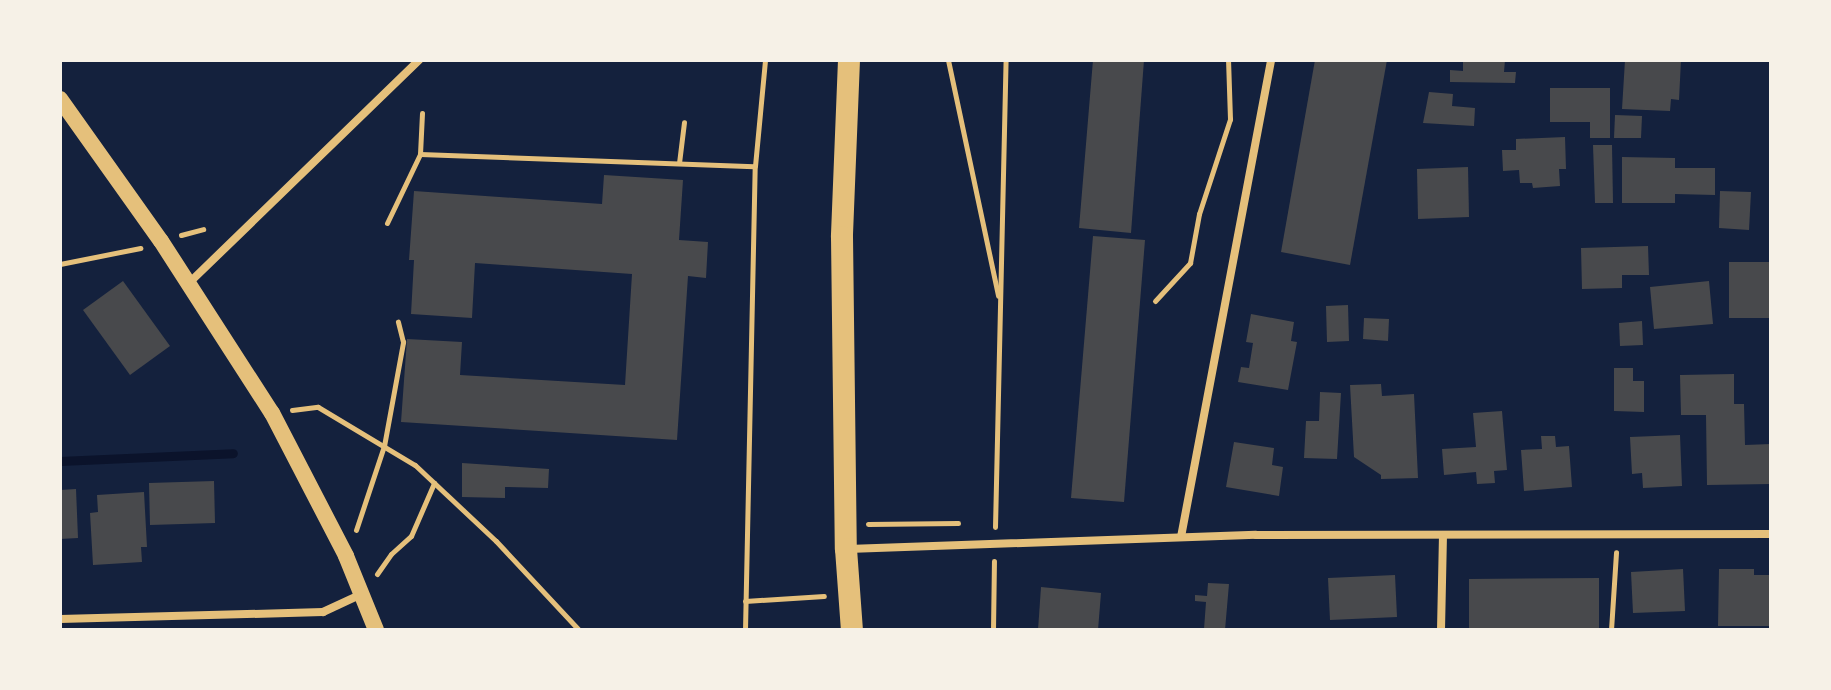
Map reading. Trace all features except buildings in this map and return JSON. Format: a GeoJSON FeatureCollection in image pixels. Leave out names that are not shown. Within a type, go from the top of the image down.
{"type":"FeatureCollection","features":[{"type":"Feature","properties":{"kind":"highway"},"geometry":{"type":"LineString","coordinates":[[849,60],[842,237],[846,549],[852,630]]}},
{"type":"Feature","properties":{"kind":"main road"},"geometry":{"type":"LineString","coordinates":[[60,99],[161,241],[272,413],[346,556],[372,627]]}},
{"type":"Feature","properties":{"kind":"street"},"geometry":{"type":"LineString","coordinates":[[188,284],[419,60]]}},
{"type":"Feature","properties":{"kind":"street"},"geometry":{"type":"LineString","coordinates":[[1181,537],[1271,60]]}},
{"type":"Feature","properties":{"kind":"street"},"geometry":{"type":"LineString","coordinates":[[846,549],[1155,537],[1771,534]]}},
{"type":"Feature","properties":{"kind":"street"},"geometry":{"type":"LineString","coordinates":[[1441,630],[1443,537]]}},
{"type":"Feature","properties":{"kind":"street"},"geometry":{"type":"LineString","coordinates":[[60,619],[323,612],[362,594]]}},
{"type":"Feature","properties":{"kind":"path"},"geometry":{"type":"LineString","coordinates":[[745,630],[755,166],[765,60]]}},
{"type":"Feature","properties":{"kind":"path"},"geometry":{"type":"LineString","coordinates":[[948,60],[1000,305]]}},
{"type":"Feature","properties":{"kind":"path"},"geometry":{"type":"LineString","coordinates":[[993,630],[1006,60]]}},
{"type":"Feature","properties":{"kind":"path"},"geometry":{"type":"LineString","coordinates":[[1155,301],[1190,263],[1199,214],[1230,119],[1228,60]]}},
{"type":"Feature","properties":{"kind":"path"},"geometry":{"type":"LineString","coordinates":[[387,223],[420,154],[422,113]]}},
{"type":"Feature","properties":{"kind":"path"},"geometry":{"type":"LineString","coordinates":[[679,163],[684,122]]}},
{"type":"Feature","properties":{"kind":"path"},"geometry":{"type":"LineString","coordinates":[[420,154],[755,166]]}},
{"type":"Feature","properties":{"kind":"path"},"geometry":{"type":"LineString","coordinates":[[60,264],[126,253],[203,229]]}},
{"type":"Feature","properties":{"kind":"path"},"geometry":{"type":"LineString","coordinates":[[346,556],[364,513],[384,446],[403,342],[398,322]]}},
{"type":"Feature","properties":{"kind":"path"},"geometry":{"type":"LineString","coordinates":[[272,413],[318,407],[415,465],[496,541],[579,630]]}},
{"type":"Feature","properties":{"kind":"path"},"geometry":{"type":"LineString","coordinates":[[362,594],[391,554],[411,536],[434,483]]}},
{"type":"Feature","properties":{"kind":"path"},"geometry":{"type":"LineString","coordinates":[[1611,630],[1617,535]]}},
{"type":"Feature","properties":{"kind":"path"},"geometry":{"type":"LineString","coordinates":[[745,601],[850,594]]}},
{"type":"Feature","properties":{"kind":"waterway"},"geometry":{"type":"LineString","coordinates":[[60,461],[233,453]]}}]}
